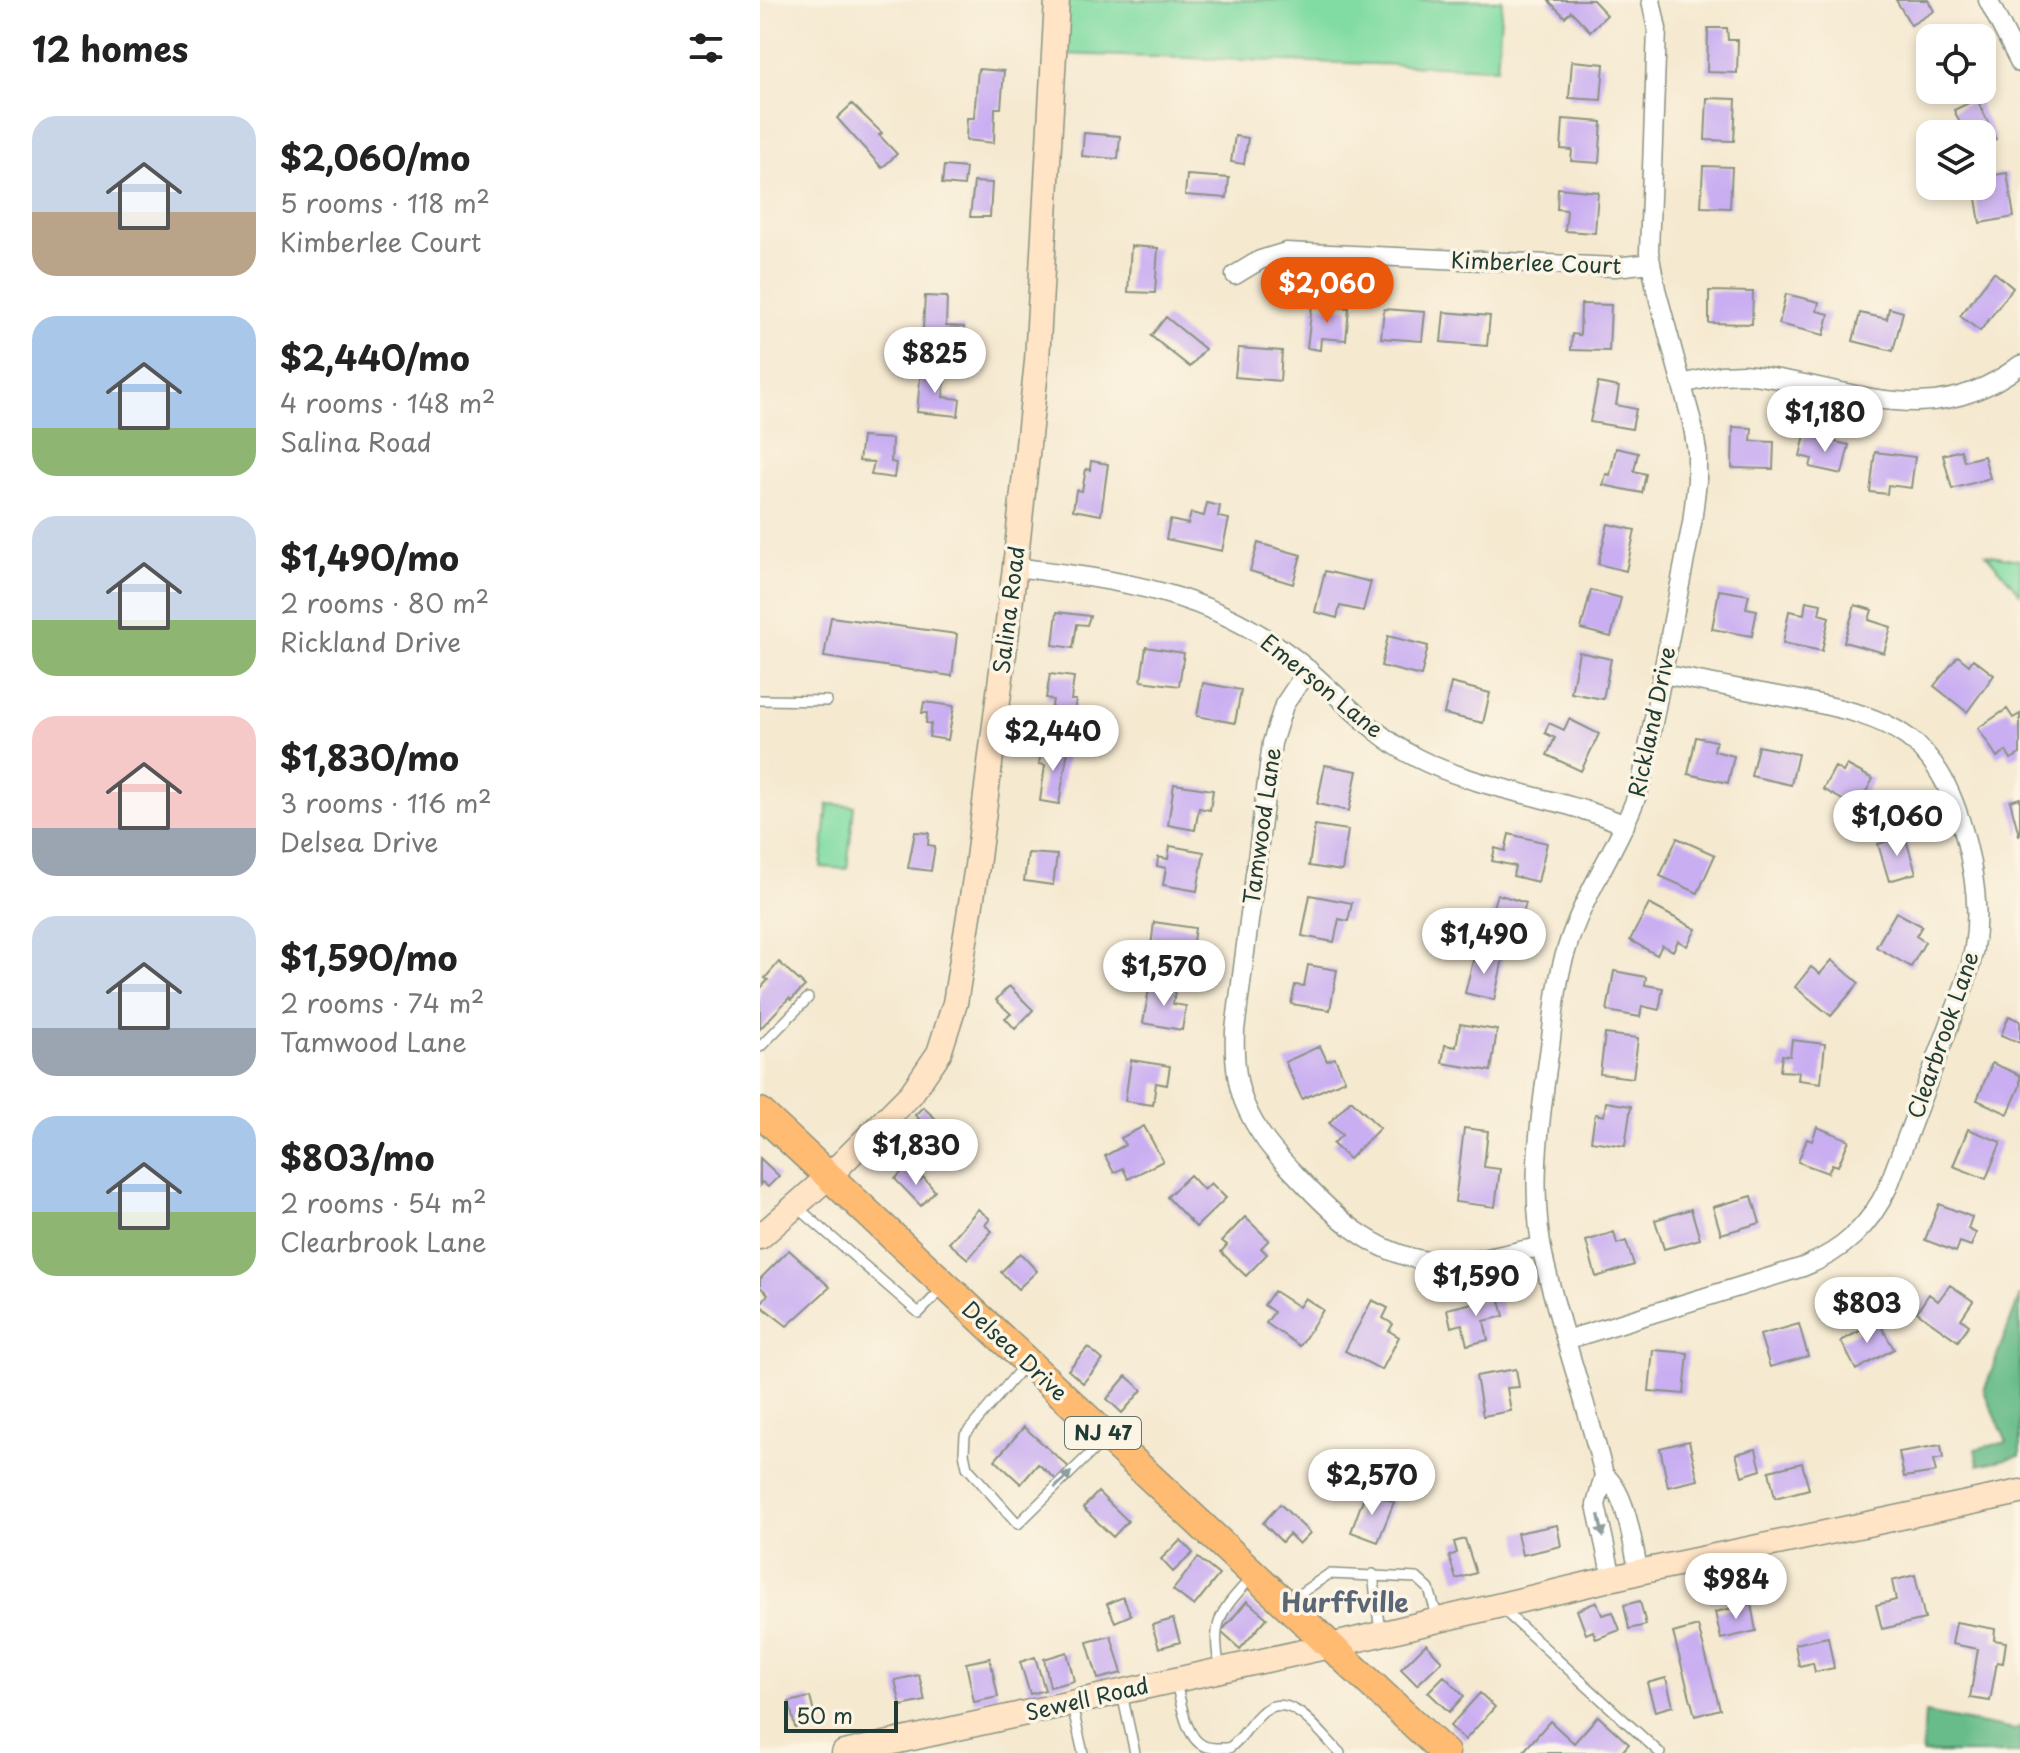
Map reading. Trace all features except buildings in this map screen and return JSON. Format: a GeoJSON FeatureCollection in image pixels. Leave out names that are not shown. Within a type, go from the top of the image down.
{"type":"FeatureCollection","features":[{"type":"Feature","properties":{"kind":"main road","name":"Delsea Drive"},"geometry":{"type":"LineString","coordinates":[[760,1112],[1445,1753]]}},
{"type":"Feature","properties":{"kind":"street","name":"Salina Road"},"geometry":{"type":"LineString","coordinates":[[760,1237],[828,1177],[911,1094],[927,1073],[948,1031],[955,1003],[977,866],[1015,567],[1037,361],[1057,0]]}},
{"type":"Feature","properties":{"kind":"street","name":"Rickland Drive"},"geometry":{"type":"LineString","coordinates":[[1612,1578],[1596,1505],[1604,1475],[1541,1247],[1536,1189],[1537,1150],[1561,970],[1569,941],[1625,825],[1643,776],[1696,502],[1695,436],[1651,263],[1648,235],[1657,29],[1651,0]]}},
{"type":"Feature","properties":{"kind":"street"},"geometry":{"type":"LineString","coordinates":[[1988,0],[2020,63]]}},
{"type":"Feature","properties":{"kind":"street","name":"Kimberlee Court"},"geometry":{"type":"LineString","coordinates":[[1235,275],[1260,260],[1286,252],[1615,267],[1651,263]]}},
{"type":"Feature","properties":{"kind":"street"},"geometry":{"type":"LineString","coordinates":[[1682,384],[1721,375],[1743,374],[1888,401],[1919,403],[1972,393],[2020,365]]}},
{"type":"Feature","properties":{"kind":"street","name":"Emerson Lane"},"geometry":{"type":"LineString","coordinates":[[1015,567],[1105,578],[1176,596],[1243,625],[1281,648],[1380,733],[1424,761],[1463,776],[1592,812],[1625,825]]}},
{"type":"Feature","properties":{"kind":"street","name":"Tamwood Lane"},"geometry":{"type":"LineString","coordinates":[[1308,669],[1278,718],[1259,848],[1235,1041],[1238,1079],[1250,1116],[1277,1155],[1330,1212],[1383,1248],[1417,1259],[1458,1263],[1541,1247]]}},
{"type":"Feature","properties":{"kind":"street","name":"Clearbrook Lane"},"geometry":{"type":"LineString","coordinates":[[1566,1340],[1803,1267],[1854,1237],[1871,1217],[1888,1187],[1966,981],[1975,949],[1978,920],[1975,882],[1963,831],[1943,777],[1912,739],[1888,723],[1849,709],[1663,674]]}},
{"type":"Feature","properties":{"kind":"street","name":"Rickland Drive"},"geometry":{"type":"LineString","coordinates":[[1604,1475],[1613,1482],[1620,1496],[1639,1572]]}},
{"type":"Feature","properties":{"kind":"street","name":"Sewell Road"},"geometry":{"type":"LineString","coordinates":[[844,1753],[1330,1646],[1639,1572],[2020,1492]]}},
{"type":"Feature","properties":{"kind":"lane"},"geometry":{"type":"LineString","coordinates":[[760,700],[827,701]]}},
{"type":"Feature","properties":{"kind":"lane"},"geometry":{"type":"LineString","coordinates":[[760,1047],[808,998]]}},
{"type":"Feature","properties":{"kind":"lane"},"geometry":{"type":"LineString","coordinates":[[796,1205],[919,1313],[946,1286]]}},
{"type":"Feature","properties":{"kind":"lane"},"geometry":{"type":"LineString","coordinates":[[1027,1362],[965,1435],[967,1467],[1018,1524],[1107,1437]]}},
{"type":"Feature","properties":{"kind":"lane"},"geometry":{"type":"LineString","coordinates":[[1220,1670],[1214,1640],[1217,1626],[1232,1599],[1254,1574]]}},
{"type":"Feature","properties":{"kind":"lane"},"geometry":{"type":"LineString","coordinates":[[1286,1604],[1329,1574],[1417,1578],[1429,1589],[1438,1619]]}},
{"type":"Feature","properties":{"kind":"lane"},"geometry":{"type":"LineString","coordinates":[[1373,1574],[1380,1633]]}},
{"type":"Feature","properties":{"kind":"lane"},"geometry":{"type":"LineString","coordinates":[[1497,1604],[1660,1753]]}},
{"type":"Feature","properties":{"kind":"lane"},"geometry":{"type":"LineString","coordinates":[[1175,1679],[1189,1726],[1195,1740],[1202,1746],[1229,1748],[1243,1738],[1259,1714],[1275,1703],[1285,1704],[1300,1712],[1340,1753]]}},
{"type":"Feature","properties":{"kind":"lane"},"geometry":{"type":"LineString","coordinates":[[1122,1691],[1135,1753]]}},
{"type":"Feature","properties":{"kind":"lane"},"geometry":{"type":"LineString","coordinates":[[1071,1702],[1083,1753]]}},
{"type":"Feature","properties":{"kind":"green space"},"geometry":{"type":"Polygon","coordinates":[[[1066,0],[1502,0],[1497,68],[1061,54],[1066,0]]]}},
{"type":"Feature","properties":{"kind":"green space"},"geometry":{"type":"Polygon","coordinates":[[[1986,554],[2020,560],[2020,593],[1986,554]]]}},
{"type":"Feature","properties":{"kind":"green space"},"geometry":{"type":"Polygon","coordinates":[[[828,804],[854,806],[847,869],[821,867],[828,804]]]}},
{"type":"Feature","properties":{"kind":"green space"},"geometry":{"type":"Polygon","coordinates":[[[2020,1295],[2020,1456],[1978,1465],[1975,1449],[2007,1442],[1984,1391],[2020,1295]]]}},
{"type":"Feature","properties":{"kind":"green space"},"geometry":{"type":"Polygon","coordinates":[[[1925,1713],[2015,1730],[2020,1727],[2020,1753],[1922,1753],[1925,1713]]]}},
{"type":"Feature","properties":{"kind":"district","name":"Hurffville"},"geometry":{"type":"Point","coordinates":[1345,1603]}}]}
